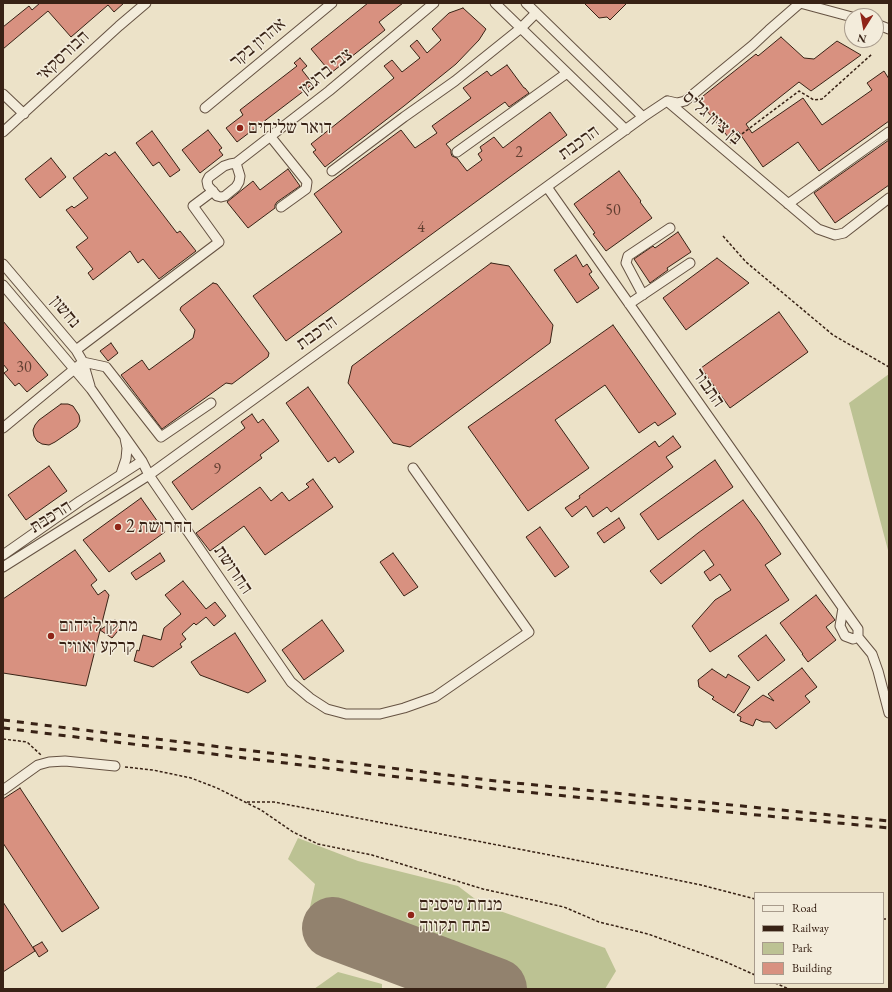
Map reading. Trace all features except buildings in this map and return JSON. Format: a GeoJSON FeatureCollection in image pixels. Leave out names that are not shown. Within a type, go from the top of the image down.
{"type":"FeatureCollection","features":[{"type":"Feature","properties":{"kind":"street","name":"הבורסקאי"},"geometry":{"type":"LineString","coordinates":[[3,132],[146,3]]}},
{"type":"Feature","properties":{"kind":"street","name":"אהרון בקר"},"geometry":{"type":"LineString","coordinates":[[205,108],[332,3]]}},
{"type":"Feature","properties":{"kind":"street","name":"צבי ברגמן"},"geometry":{"type":"LineString","coordinates":[[213,191],[208,186],[207,181],[209,177],[224,166],[236,163],[329,91],[434,3]]}},
{"type":"Feature","properties":{"kind":"street"},"geometry":{"type":"LineString","coordinates":[[495,3],[626,130]]}},
{"type":"Feature","properties":{"kind":"street"},"geometry":{"type":"LineString","coordinates":[[526,3],[643,116]]}},
{"type":"Feature","properties":{"kind":"street"},"geometry":{"type":"LineString","coordinates":[[667,101],[677,104],[685,101],[753,45],[800,3],[844,15]]}},
{"type":"Feature","properties":{"kind":"street"},"geometry":{"type":"LineString","coordinates":[[332,171],[455,81],[536,14]]}},
{"type":"Feature","properties":{"kind":"street"},"geometry":{"type":"LineString","coordinates":[[457,152],[567,73]]}},
{"type":"Feature","properties":{"kind":"street"},"geometry":{"type":"LineString","coordinates":[[3,94],[24,114]]}},
{"type":"Feature","properties":{"kind":"street","name":"בן ציון גליס"},"geometry":{"type":"LineString","coordinates":[[643,116],[667,101],[818,230],[835,235],[844,233],[889,198]]}},
{"type":"Feature","properties":{"kind":"street","name":"הרכבת"},"geometry":{"type":"LineString","coordinates":[[3,567],[148,475],[626,130],[643,116]]}},
{"type":"Feature","properties":{"kind":"street"},"geometry":{"type":"LineString","coordinates":[[788,204],[889,132]]}},
{"type":"Feature","properties":{"kind":"street"},"geometry":{"type":"LineString","coordinates":[[270,136],[307,182],[306,189],[281,207]]}},
{"type":"Feature","properties":{"kind":"street"},"geometry":{"type":"LineString","coordinates":[[76,350],[219,242],[193,206],[213,191],[217,196],[221,197],[225,196],[236,187],[240,176],[236,163]]}},
{"type":"Feature","properties":{"kind":"street","name":"התבור"},"geometry":{"type":"LineString","coordinates":[[547,187],[858,629],[858,637]]}},
{"type":"Feature","properties":{"kind":"street"},"geometry":{"type":"LineString","coordinates":[[643,295],[626,263],[628,256],[670,228]]}},
{"type":"Feature","properties":{"kind":"street"},"geometry":{"type":"LineString","coordinates":[[629,304],[690,263]]}},
{"type":"Feature","properties":{"kind":"street","name":"נחשון"},"geometry":{"type":"LineString","coordinates":[[3,264],[76,350],[83,362],[91,389]]}},
{"type":"Feature","properties":{"kind":"street","name":"נחשון"},"geometry":{"type":"LineString","coordinates":[[5,291],[91,389],[142,461],[148,475]]}},
{"type":"Feature","properties":{"kind":"street"},"geometry":{"type":"LineString","coordinates":[[3,428],[83,362],[106,366],[161,437],[211,403]]}},
{"type":"Feature","properties":{"kind":"street"},"geometry":{"type":"LineString","coordinates":[[122,474],[127,448],[125,437]]}},
{"type":"Feature","properties":{"kind":"street"},"geometry":{"type":"LineString","coordinates":[[3,555],[80,501],[142,461]]}},
{"type":"Feature","properties":{"kind":"street","name":"החרושת"},"geometry":{"type":"LineString","coordinates":[[148,475],[291,682],[310,698],[327,709],[346,714],[380,714],[404,708],[436,697],[529,632],[413,468]]}},
{"type":"Feature","properties":{"kind":"street"},"geometry":{"type":"LineString","coordinates":[[843,608],[840,626],[845,636],[853,639],[858,637],[872,654],[878,670],[889,713]]}},
{"type":"Feature","properties":{"kind":"street"},"geometry":{"type":"LineString","coordinates":[[3,790],[38,765],[49,762],[65,761],[114,766]]}},
{"type":"Feature","properties":{"kind":"path"},"geometry":{"type":"LineString","coordinates":[[722,149],[799,91],[814,100],[822,98],[872,54]]}},
{"type":"Feature","properties":{"kind":"path"},"geometry":{"type":"LineString","coordinates":[[723,236],[746,262],[833,335],[889,367]]}},
{"type":"Feature","properties":{"kind":"path"},"geometry":{"type":"LineString","coordinates":[[3,739],[27,742],[49,762]]}},
{"type":"Feature","properties":{"kind":"path"},"geometry":{"type":"LineString","coordinates":[[114,766],[153,770],[191,778],[217,788],[261,810],[293,832],[318,844],[372,855],[483,888],[564,907],[599,922],[648,934],[726,962],[754,975]]}},
{"type":"Feature","properties":{"kind":"path"},"geometry":{"type":"LineString","coordinates":[[245,802],[274,802],[638,872],[701,885],[754,899]]}},
{"type":"Feature","properties":{"kind":"path"},"geometry":{"type":"LineString","coordinates":[[777,984],[789,989]]}},
{"type":"Feature","properties":{"kind":"green space"},"geometry":{"type":"Polygon","coordinates":[[[889,374],[889,554],[849,403],[889,374]]]}},
{"type":"Feature","properties":{"kind":"green space","name":"מנחת טיסנים פתח תקווה"},"geometry":{"type":"Polygon","coordinates":[[[298,838],[358,861],[458,886],[483,905],[605,948],[616,971],[605,989],[414,989],[393,975],[355,965],[329,956],[310,941],[309,937],[304,935],[315,884],[288,859],[298,838]]]}},
{"type":"Feature","properties":{"kind":"green space"},"geometry":{"type":"Polygon","coordinates":[[[338,972],[382,984],[382,989],[314,989],[338,972]]]}},
{"type":"Feature","properties":{"kind":"runway"},"geometry":{"type":"LineString","coordinates":[[333,928],[496,989]]}},
{"type":"Feature","properties":{"kind":"railway"},"geometry":{"type":"LineString","coordinates":[[3,720],[496,781],[889,821]]}},
{"type":"Feature","properties":{"kind":"railway"},"geometry":{"type":"LineString","coordinates":[[3,728],[495,789],[889,828]]}},
{"type":"Feature","properties":{"kind":"place","name":"דואר שליחים"},"geometry":{"type":"Point","coordinates":[240,128]}},
{"type":"Feature","properties":{"kind":"place","name":"החרושת 2"},"geometry":{"type":"Point","coordinates":[118,527]}},
{"type":"Feature","properties":{"kind":"place","name":"מתקן לזיהום קרקע ואוויר"},"geometry":{"type":"Point","coordinates":[51,636]}},
{"type":"Feature","properties":{"kind":"place","name":"מנחת טיסנים פתח תקווה"},"geometry":{"type":"Point","coordinates":[411,915]}}]}
